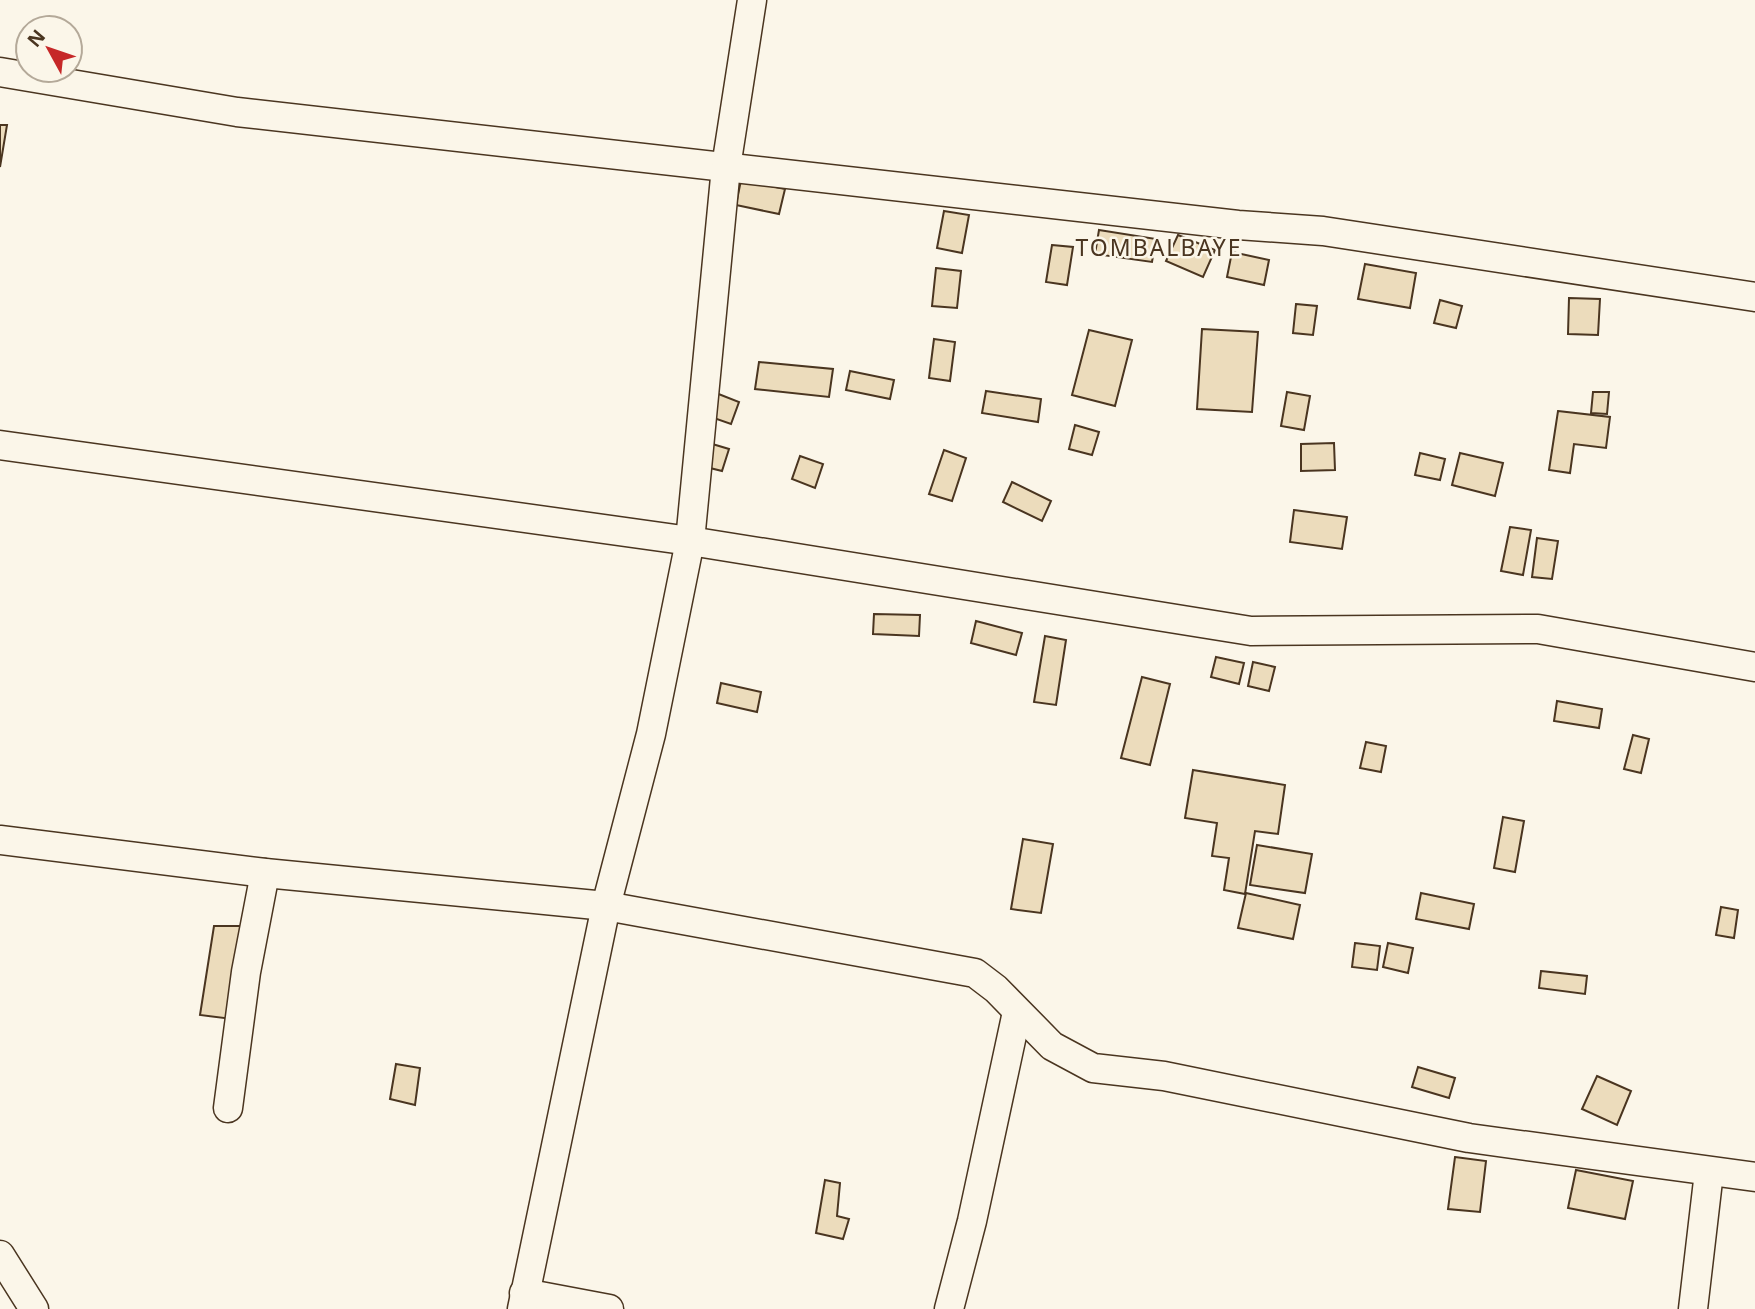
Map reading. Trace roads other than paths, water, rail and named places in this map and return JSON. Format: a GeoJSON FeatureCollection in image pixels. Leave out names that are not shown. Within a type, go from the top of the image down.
{"type":"FeatureCollection","features":[{"type":"Feature","properties":{"kind":"street"},"geometry":{"type":"LineString","coordinates":[[609,1309],[523,1301],[606,906],[651,734],[690,541],[726,167],[752,0]]}},
{"type":"Feature","properties":{"kind":"street"},"geometry":{"type":"LineString","coordinates":[[0,72],[237,112],[1238,225],[1323,232],[1755,297]]}},
{"type":"Feature","properties":{"kind":"street"},"geometry":{"type":"LineString","coordinates":[[0,445],[690,541],[1251,631],[1538,629],[1755,667]]}},
{"type":"Feature","properties":{"kind":"street"},"geometry":{"type":"LineString","coordinates":[[0,840],[265,873],[606,906],[975,973],[996,989],[1052,1046],[1093,1068],[1164,1076],[1469,1138],[1755,1177]]}},
{"type":"Feature","properties":{"kind":"street"},"geometry":{"type":"LineString","coordinates":[[228,1108],[247,972],[265,873]]}},
{"type":"Feature","properties":{"kind":"street"},"geometry":{"type":"LineString","coordinates":[[948,1309],[972,1221],[1017,1012]]}},
{"type":"Feature","properties":{"kind":"street"},"geometry":{"type":"LineString","coordinates":[[1693,1309],[1709,1172]]}},
{"type":"Feature","properties":{"kind":"street"},"geometry":{"type":"LineString","coordinates":[[0,1255],[34,1309]]}},
{"type":"Feature","properties":{"kind":"district","name":"TOMBALBAYE"},"geometry":{"type":"Point","coordinates":[1159,247]}}]}
